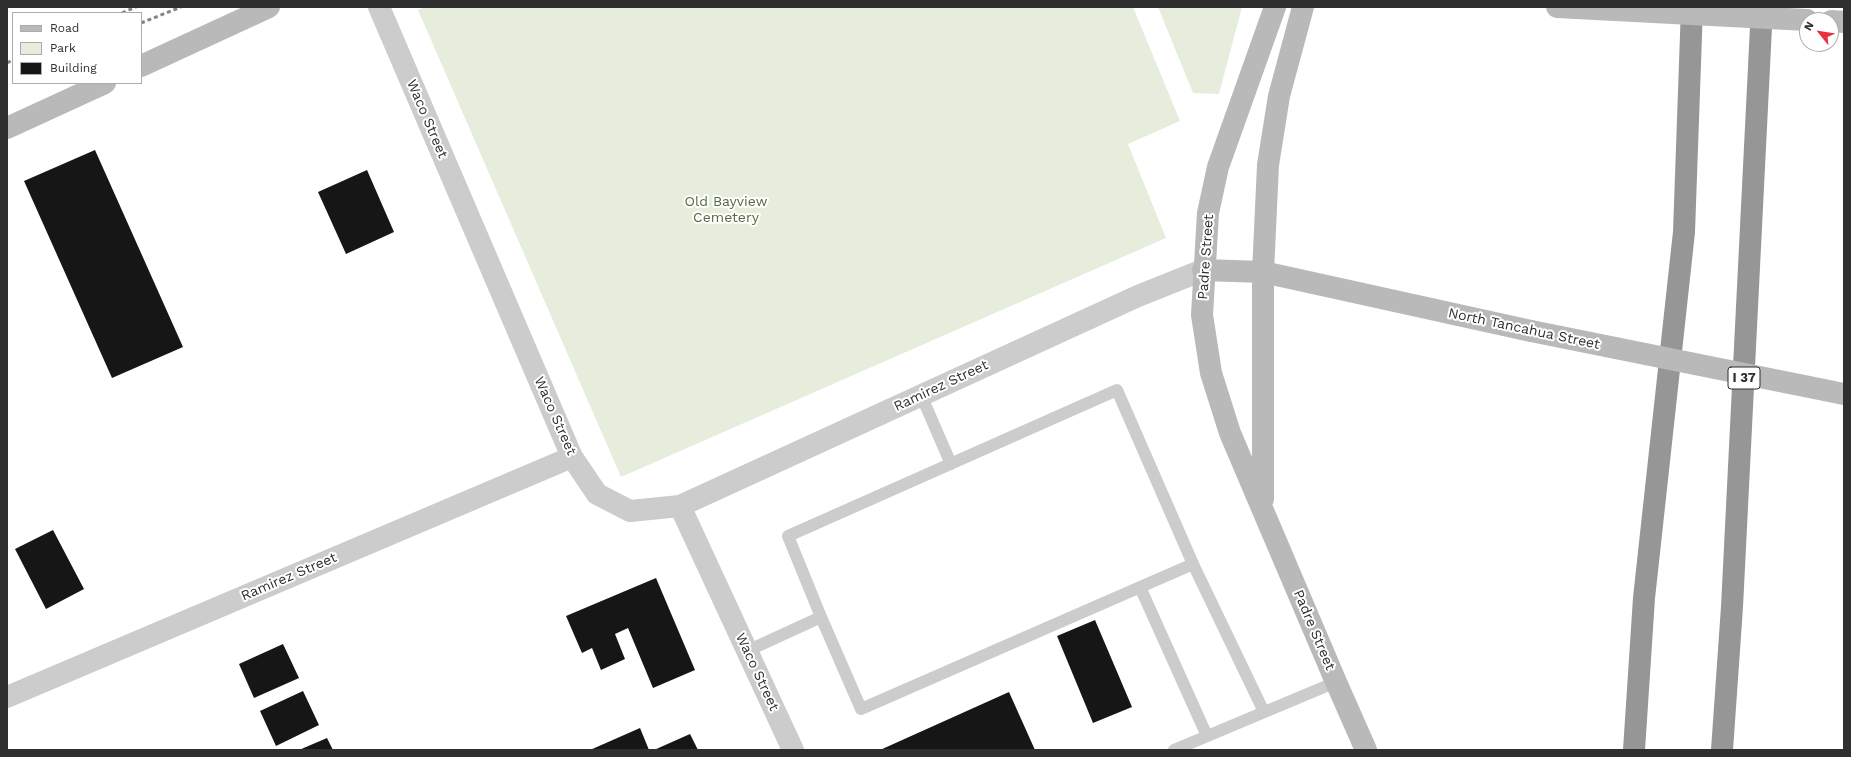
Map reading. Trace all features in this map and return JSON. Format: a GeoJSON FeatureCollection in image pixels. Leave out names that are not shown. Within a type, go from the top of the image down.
{"type":"FeatureCollection","features":[{"type":"Feature","properties":{"kind":"highway"},"geometry":{"type":"LineString","coordinates":[[1634,750],[1644,598],[1684,232],[1692,7]]}},
{"type":"Feature","properties":{"kind":"highway","name":"I 37"},"geometry":{"type":"LineString","coordinates":[[1722,750],[1732,599],[1762,7]]}},
{"type":"Feature","properties":{"kind":"highway"},"geometry":{"type":"LineString","coordinates":[[1727,678],[1730,750]]}},
{"type":"Feature","properties":{"kind":"highway"},"geometry":{"type":"LineString","coordinates":[[1628,750],[1635,719]]}},
{"type":"Feature","properties":{"kind":"main road"},"geometry":{"type":"LineString","coordinates":[[142,66],[269,7]]}},
{"type":"Feature","properties":{"kind":"main road","name":"Padre Street"},"geometry":{"type":"LineString","coordinates":[[1275,7],[1218,167],[1208,212],[1202,315],[1211,373],[1230,433],[1366,750]]}},
{"type":"Feature","properties":{"kind":"main road","name":"Padre Street"},"geometry":{"type":"LineString","coordinates":[[1263,508],[1262,272],[1268,165],[1279,96],[1303,7]]}},
{"type":"Feature","properties":{"kind":"main road"},"geometry":{"type":"LineString","coordinates":[[1557,7],[1799,20]]}},
{"type":"Feature","properties":{"kind":"main road"},"geometry":{"type":"LineString","coordinates":[[7,128],[103,84]]}},
{"type":"Feature","properties":{"kind":"main road","name":"North Tancahua Street"},"geometry":{"type":"LineString","coordinates":[[1204,270],[1262,272],[1531,331],[1844,394]]}},
{"type":"Feature","properties":{"kind":"street","name":"Waco Street"},"geometry":{"type":"LineString","coordinates":[[379,7],[572,457],[597,494],[630,512],[680,506],[793,750]]}},
{"type":"Feature","properties":{"kind":"street","name":"Ramirez Street"},"geometry":{"type":"LineString","coordinates":[[680,506],[1138,296],[1204,270]]}},
{"type":"Feature","properties":{"kind":"street","name":"Ramirez Street"},"geometry":{"type":"LineString","coordinates":[[7,697],[572,457]]}},
{"type":"Feature","properties":{"kind":"lane"},"geometry":{"type":"LineString","coordinates":[[1193,564],[861,709],[788,536],[1117,390],[1193,564],[1264,712]]}},
{"type":"Feature","properties":{"kind":"lane"},"geometry":{"type":"LineString","coordinates":[[921,395],[951,464]]}},
{"type":"Feature","properties":{"kind":"lane"},"geometry":{"type":"LineString","coordinates":[[1140,587],[1207,736]]}},
{"type":"Feature","properties":{"kind":"lane"},"geometry":{"type":"LineString","coordinates":[[747,651],[821,617]]}},
{"type":"Feature","properties":{"kind":"lane"},"geometry":{"type":"LineString","coordinates":[[1174,750],[1336,682]]}},
{"type":"Feature","properties":{"kind":"green space","name":"Old Bayview Cemetery"},"geometry":{"type":"Polygon","coordinates":[[[425,7],[1133,7],[1180,121],[1128,144],[1166,238],[621,477],[418,10],[425,7]]]}},
{"type":"Feature","properties":{"kind":"green space"},"geometry":{"type":"Polygon","coordinates":[[[1158,7],[1242,7],[1219,94],[1193,93],[1158,7]]]}},
{"type":"Feature","properties":{"kind":"building"},"geometry":{"type":"Polygon","coordinates":[[[95,150],[183,347],[112,378],[24,181],[95,150]]]}},
{"type":"Feature","properties":{"kind":"building"},"geometry":{"type":"Polygon","coordinates":[[[367,170],[394,232],[346,254],[318,192],[367,170]]]}},
{"type":"Feature","properties":{"kind":"building"},"geometry":{"type":"Polygon","coordinates":[[[53,530],[84,589],[46,609],[15,549],[53,530]]]}},
{"type":"Feature","properties":{"kind":"building"},"geometry":{"type":"Polygon","coordinates":[[[656,578],[695,670],[653,688],[628,628],[615,634],[625,659],[601,670],[592,648],[582,653],[566,616],[656,578]]]}},
{"type":"Feature","properties":{"kind":"building"},"geometry":{"type":"Polygon","coordinates":[[[1095,620],[1132,707],[1093,723],[1057,636],[1095,620]]]}},
{"type":"Feature","properties":{"kind":"building"},"geometry":{"type":"Polygon","coordinates":[[[283,644],[299,678],[254,698],[239,664],[283,644]]]}},
{"type":"Feature","properties":{"kind":"building"},"geometry":{"type":"Polygon","coordinates":[[[303,691],[319,725],[276,746],[260,711],[303,691]]]}},
{"type":"Feature","properties":{"kind":"building"},"geometry":{"type":"Polygon","coordinates":[[[1009,692],[1035,750],[880,750],[1009,692]]]}},
{"type":"Feature","properties":{"kind":"building"},"geometry":{"type":"Polygon","coordinates":[[[640,728],[649,750],[590,750],[640,728]]]}},
{"type":"Feature","properties":{"kind":"building"},"geometry":{"type":"Polygon","coordinates":[[[690,734],[698,750],[654,750],[690,734]]]}},
{"type":"Feature","properties":{"kind":"building"},"geometry":{"type":"Polygon","coordinates":[[[327,738],[333,750],[299,750],[327,738]]]}},
{"type":"Feature","properties":{"kind":"railway"},"geometry":{"type":"LineString","coordinates":[[124,12],[136,7]]}},
{"type":"Feature","properties":{"kind":"railway"},"geometry":{"type":"LineString","coordinates":[[142,23],[181,7]]}},
{"type":"Feature","properties":{"kind":"railway"},"geometry":{"type":"LineString","coordinates":[[7,63],[12,60]]}}]}
